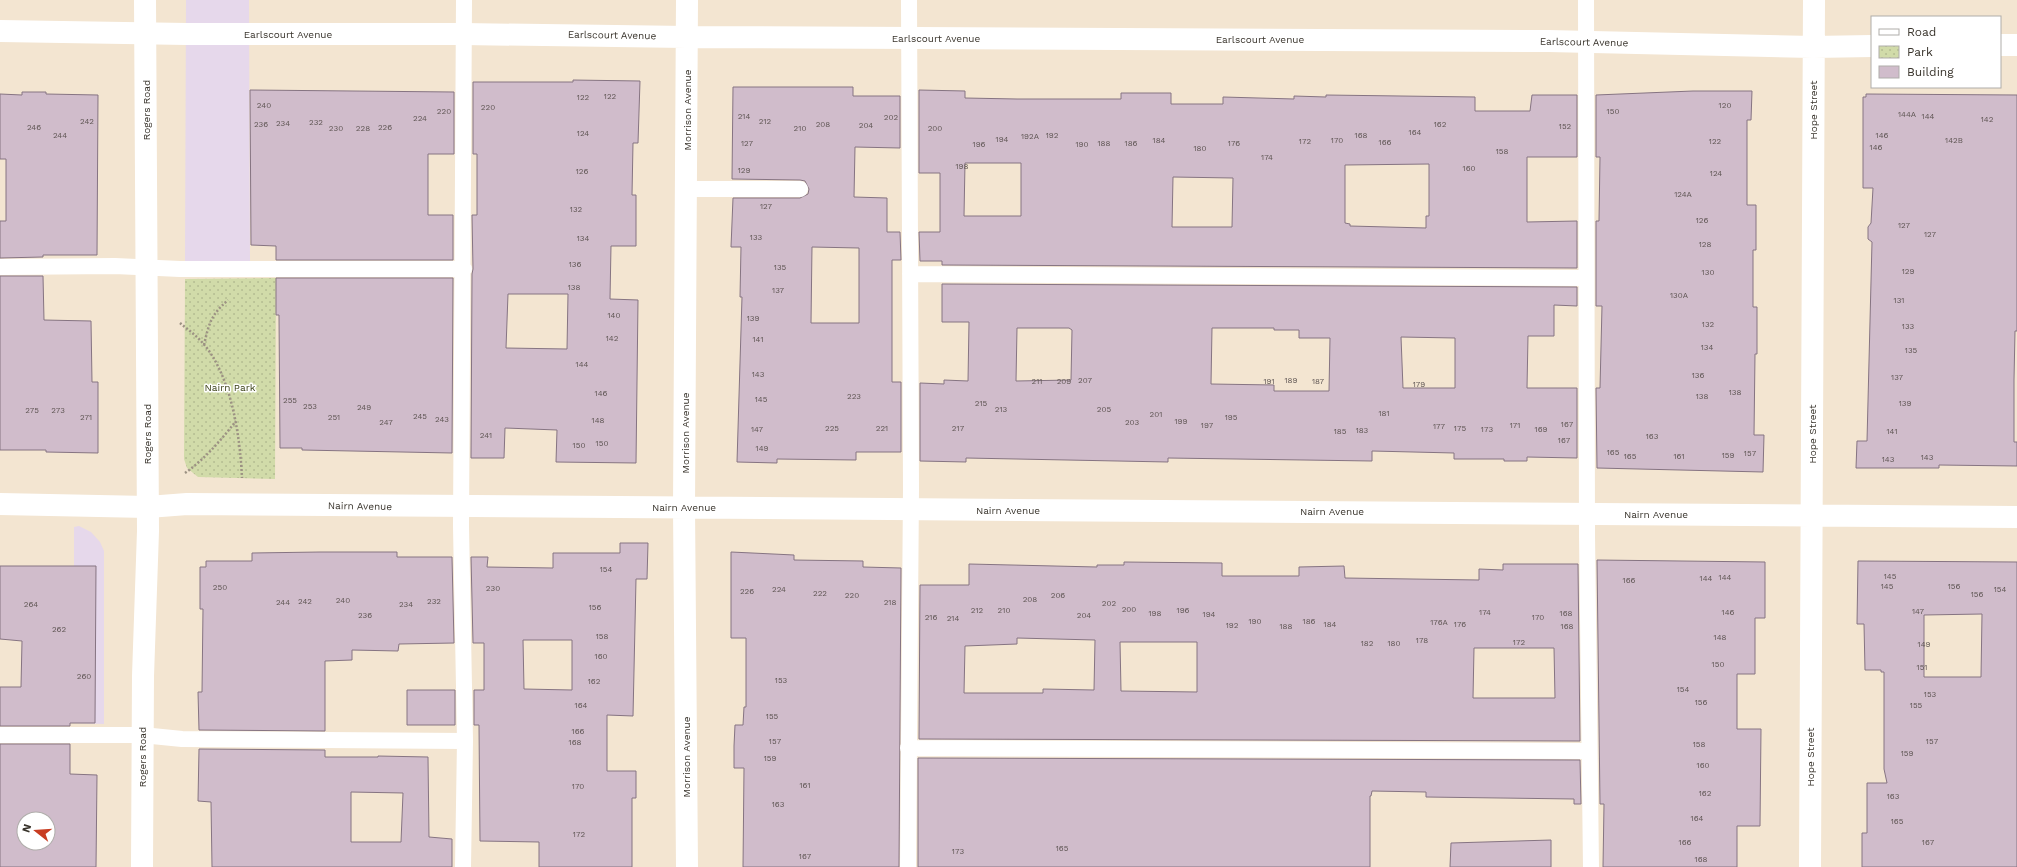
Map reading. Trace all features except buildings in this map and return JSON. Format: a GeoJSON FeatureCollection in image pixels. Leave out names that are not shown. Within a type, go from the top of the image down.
{"type":"FeatureCollection","features":[{"type":"Feature","properties":{"kind":"street","name":"Rogers Road"},"geometry":{"type":"LineString","coordinates":[[142,867],[142,735],[148,508],[145,0]]}},
{"type":"Feature","properties":{"kind":"street","name":"Morrison Avenue"},"geometry":{"type":"LineString","coordinates":[[687,0],[684,507],[687,867]]}},
{"type":"Feature","properties":{"kind":"street","name":"Hope Street"},"geometry":{"type":"LineString","coordinates":[[1810,867],[1814,0]]}},
{"type":"Feature","properties":{"kind":"street","name":"Earlscourt Avenue"},"geometry":{"type":"LineString","coordinates":[[0,31],[146,32],[186,34],[463,34],[687,37],[1586,41],[1813,47],[1871,46]]}},
{"type":"Feature","properties":{"kind":"street"},"geometry":{"type":"LineString","coordinates":[[2001,45],[2017,45]]}},
{"type":"Feature","properties":{"kind":"street","name":"Nairn Avenue"},"geometry":{"type":"LineString","coordinates":[[0,504],[148,508],[187,504],[462,507],[1812,514],[2017,517]]}},
{"type":"Feature","properties":{"kind":"lane"},"geometry":{"type":"LineString","coordinates":[[463,867],[465,741],[462,507],[464,0]]}},
{"type":"Feature","properties":{"kind":"lane"},"geometry":{"type":"LineString","coordinates":[[908,867],[910,509],[909,0]]}},
{"type":"Feature","properties":{"kind":"lane"},"geometry":{"type":"LineString","coordinates":[[1586,0],[1588,751],[1591,867]]}},
{"type":"Feature","properties":{"kind":"lane"},"geometry":{"type":"LineString","coordinates":[[687,189],[800,189]]}},
{"type":"Feature","properties":{"kind":"lane"},"geometry":{"type":"LineString","coordinates":[[0,267],[464,270]]}},
{"type":"Feature","properties":{"kind":"lane"},"geometry":{"type":"LineString","coordinates":[[910,274],[1586,278]]}},
{"type":"Feature","properties":{"kind":"lane"},"geometry":{"type":"LineString","coordinates":[[0,735],[142,735],[182,739],[465,741]]}},
{"type":"Feature","properties":{"kind":"lane"},"geometry":{"type":"LineString","coordinates":[[908,748],[1588,751]]}},
{"type":"Feature","properties":{"kind":"path"},"geometry":{"type":"LineString","coordinates":[[204,345],[209,324],[216,311],[228,300]]}},
{"type":"Feature","properties":{"kind":"path"},"geometry":{"type":"LineString","coordinates":[[180,323],[200,339],[218,369],[227,391],[236,421],[241,451],[242,483]]}},
{"type":"Feature","properties":{"kind":"path"},"geometry":{"type":"LineString","coordinates":[[185,473],[196,466],[223,438],[236,421]]}},
{"type":"Feature","properties":{"kind":"shaded area"},"geometry":{"type":"Polygon","coordinates":[[[186,0],[249,0],[250,262],[185,261],[186,0]]]}},
{"type":"Feature","properties":{"kind":"shaded area"},"geometry":{"type":"Polygon","coordinates":[[[79,526],[91,532],[100,542],[104,551],[104,724],[74,723],[74,527],[79,526]]]}},
{"type":"Feature","properties":{"kind":"green space","name":"Nairn Park"},"geometry":{"type":"Polygon","coordinates":[[[276,278],[275,479],[198,477],[187,468],[184,459],[185,279],[276,278]]]}}]}
